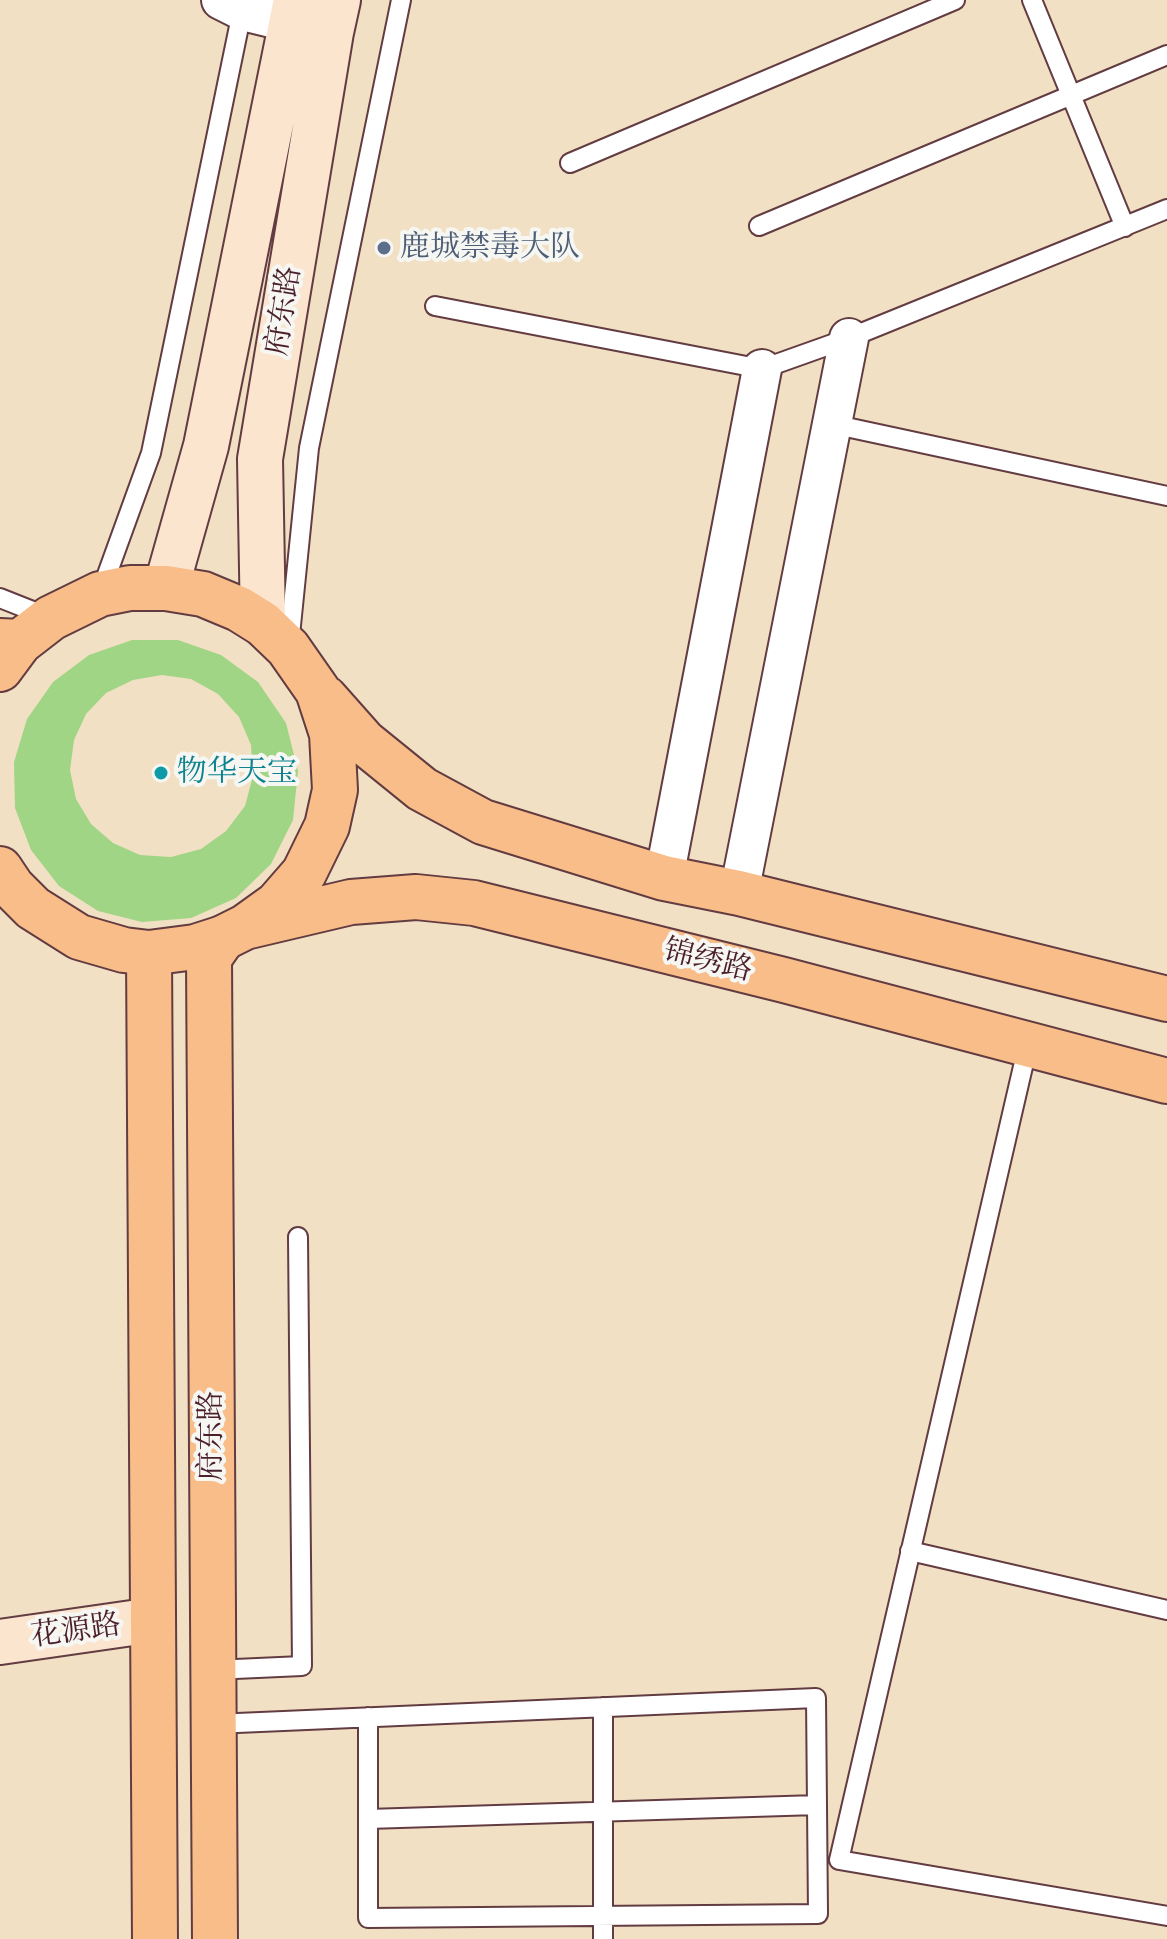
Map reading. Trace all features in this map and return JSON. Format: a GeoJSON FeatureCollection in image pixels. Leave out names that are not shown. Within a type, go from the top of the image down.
{"type":"FeatureCollection","features":[{"type":"Feature","properties":{"kind":"main road","name":"府东路"},"geometry":{"type":"LineString","coordinates":[[276,636],[260,459],[314,14]]}},
{"type":"Feature","properties":{"kind":"main road","name":"府东路"},"geometry":{"type":"LineString","coordinates":[[166,588],[206,446],[314,14]]}},
{"type":"Feature","properties":{"kind":"main road"},"geometry":{"type":"LineString","coordinates":[[18,642],[100,594],[130,588],[166,588],[203,594],[239,609],[276,636],[318,691],[364,742],[422,789],[483,822],[664,878],[739,893],[1167,999]]}},
{"type":"Feature","properties":{"kind":"main road"},"geometry":{"type":"LineString","coordinates":[[234,932],[277,904],[304,873],[327,826],[335,790],[332,734],[318,691]]}},
{"type":"Feature","properties":{"kind":"main road","name":"锦绣路"},"geometry":{"type":"LineString","coordinates":[[0,869],[12,887],[33,908],[79,937],[124,950],[149,953],[195,947],[234,932],[351,902],[416,897],[474,903],[784,980],[1167,1081]]}},
{"type":"Feature","properties":{"kind":"main road","name":"府东路"},"geometry":{"type":"LineString","coordinates":[[215,1939],[209,958],[234,932]]}},
{"type":"Feature","properties":{"kind":"main road","name":"府东路"},"geometry":{"type":"LineString","coordinates":[[149,953],[155,1939]]}},
{"type":"Feature","properties":{"kind":"main road","name":"花源路"},"geometry":{"type":"LineString","coordinates":[[0,1642],[153,1620]]}},
{"type":"Feature","properties":{"kind":"street"},"geometry":{"type":"LineString","coordinates":[[236,4],[314,14]]}},
{"type":"Feature","properties":{"kind":"street"},"geometry":{"type":"LineString","coordinates":[[739,893],[849,338]]}},
{"type":"Feature","properties":{"kind":"street"},"geometry":{"type":"LineString","coordinates":[[664,878],[762,369]]}},
{"type":"Feature","properties":{"kind":"lane"},"geometry":{"type":"LineString","coordinates":[[276,636],[309,448],[401,0]]}},
{"type":"Feature","properties":{"kind":"lane"},"geometry":{"type":"LineString","coordinates":[[570,163],[955,0]]}},
{"type":"Feature","properties":{"kind":"lane"},"geometry":{"type":"LineString","coordinates":[[1032,0],[1125,227]]}},
{"type":"Feature","properties":{"kind":"lane"},"geometry":{"type":"LineString","coordinates":[[100,594],[151,453],[236,4]]}},
{"type":"Feature","properties":{"kind":"lane"},"geometry":{"type":"LineString","coordinates":[[759,226],[1167,55]]}},
{"type":"Feature","properties":{"kind":"lane"},"geometry":{"type":"LineString","coordinates":[[435,306],[762,369],[849,338],[1167,209]]}},
{"type":"Feature","properties":{"kind":"lane"},"geometry":{"type":"LineString","coordinates":[[832,424],[1167,496]]}},
{"type":"Feature","properties":{"kind":"lane"},"geometry":{"type":"LineString","coordinates":[[0,598],[18,642]]}},
{"type":"Feature","properties":{"kind":"lane"},"geometry":{"type":"LineString","coordinates":[[1028,1045],[839,1860],[1167,1916]]}},
{"type":"Feature","properties":{"kind":"lane"},"geometry":{"type":"LineString","coordinates":[[213,1670],[302,1666],[298,1237]]}},
{"type":"Feature","properties":{"kind":"lane"},"geometry":{"type":"LineString","coordinates":[[910,1551],[1167,1610]]}},
{"type":"Feature","properties":{"kind":"lane"},"geometry":{"type":"LineString","coordinates":[[214,1724],[368,1717],[816,1698],[818,1914],[368,1918],[368,1717]]}},
{"type":"Feature","properties":{"kind":"lane"},"geometry":{"type":"LineString","coordinates":[[603,1707],[603,1939]]}},
{"type":"Feature","properties":{"kind":"lane"},"geometry":{"type":"LineString","coordinates":[[368,1819],[817,1805]]}},
{"type":"Feature","properties":{"kind":"green space"},"geometry":{"type":"Polygon","coordinates":[[[132,640],[178,640],[221,655],[258,682],[286,723],[298,771],[293,820],[271,864],[236,898],[191,918],[142,922],[98,911],[59,886],[31,850],[15,808],[14,762],[27,719],[53,682],[89,655],[132,640]],[[162,675],[133,680],[106,693],[86,714],[74,740],[70,770],[76,799],[91,824],[113,843],[140,855],[171,857],[201,849],[226,831],[245,806],[253,776],[251,745],[239,717],[218,694],[191,679],[162,675]]]}},
{"type":"Feature","properties":{"kind":"place","name":"鹿城禁毒大队"},"geometry":{"type":"Point","coordinates":[384,248]}},
{"type":"Feature","properties":{"kind":"place","name":"物华天宝"},"geometry":{"type":"Point","coordinates":[161,773]}}]}
